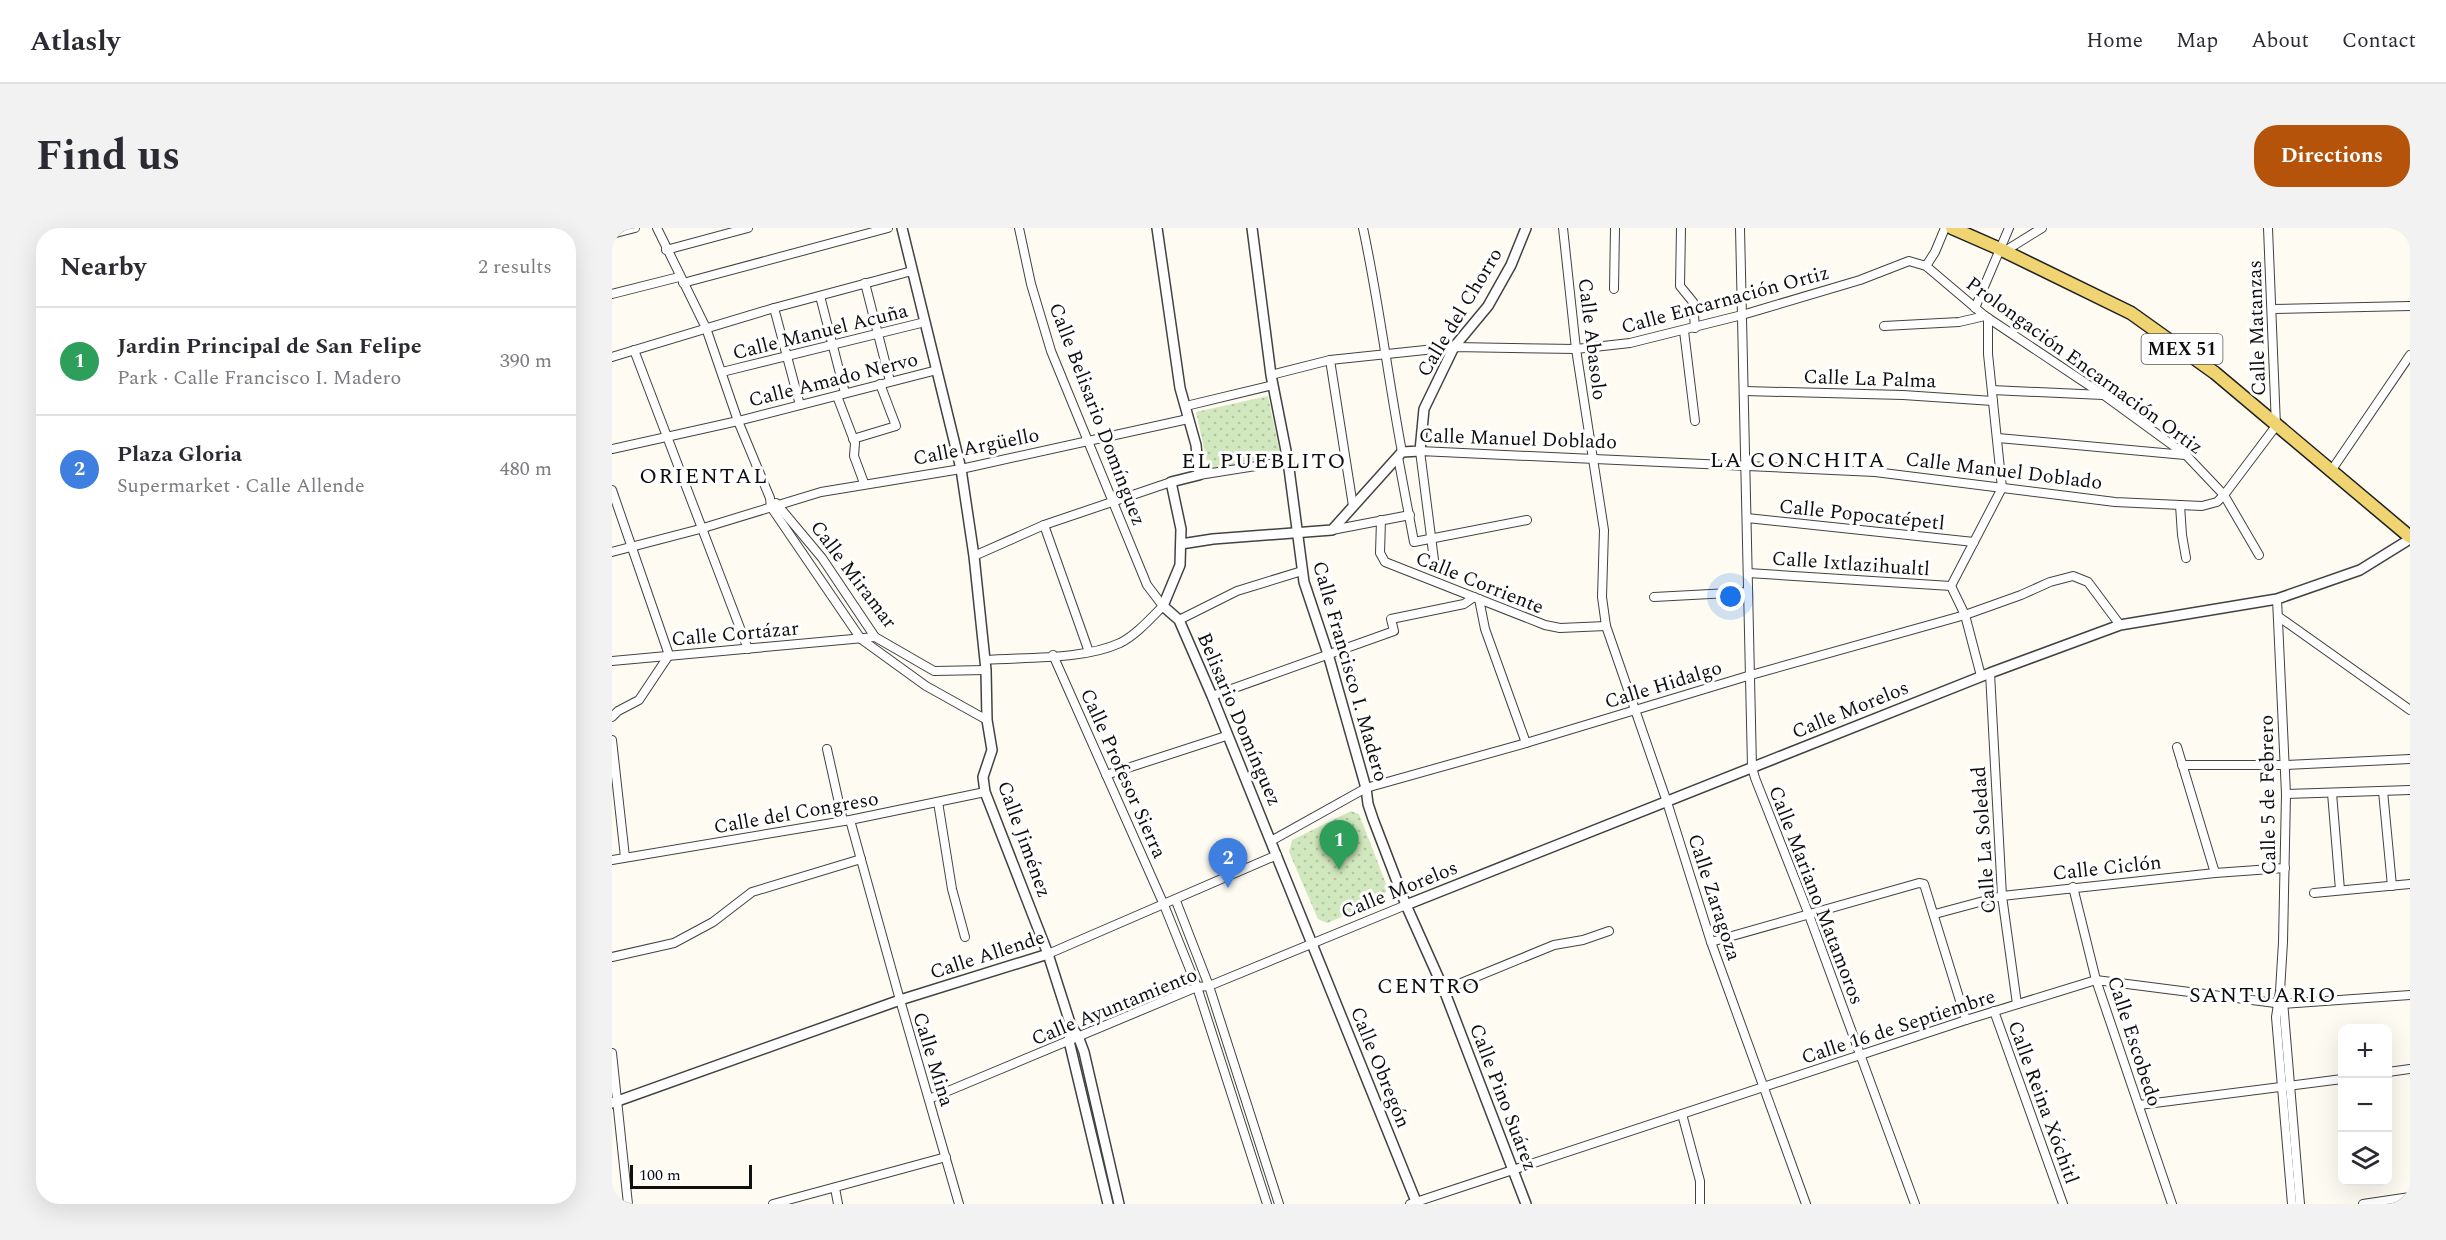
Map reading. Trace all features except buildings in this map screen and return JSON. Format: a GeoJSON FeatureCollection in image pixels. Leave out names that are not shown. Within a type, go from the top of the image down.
{"type":"FeatureCollection","features":[{"type":"Feature","properties":{"kind":"main road","name":"MEX 51"},"geometry":{"type":"LineString","coordinates":[[1952,228],[2003,250],[2131,313],[2215,373],[2410,538]]}},
{"type":"Feature","properties":{"kind":"street"},"geometry":{"type":"LineString","coordinates":[[612,234],[635,228]]}},
{"type":"Feature","properties":{"kind":"street","name":"Calle Miramar"},"geometry":{"type":"LineString","coordinates":[[657,228],[706,328],[738,421],[770,498],[861,639]]}},
{"type":"Feature","properties":{"kind":"street"},"geometry":{"type":"LineString","coordinates":[[666,250],[748,228]]}},
{"type":"Feature","properties":{"kind":"street"},"geometry":{"type":"LineString","coordinates":[[612,294],[681,280],[888,228]]}},
{"type":"Feature","properties":{"kind":"street","name":"Calle Jiménez"},"geometry":{"type":"LineString","coordinates":[[902,228],[961,469],[974,556],[986,665],[987,720],[992,750],[983,777],[985,792],[1048,954],[1071,1026],[1088,1118],[1108,1204]]}},
{"type":"Feature","properties":{"kind":"street","name":"Calle Belisario Domínguez"},"geometry":{"type":"LineString","coordinates":[[1019,228],[1031,284],[1051,351],[1147,585],[1163,606]]}},
{"type":"Feature","properties":{"kind":"street"},"geometry":{"type":"LineString","coordinates":[[1157,228],[1180,388],[1196,445],[1199,475]]}},
{"type":"Feature","properties":{"kind":"street","name":"Calle Francisco I. Madero"},"geometry":{"type":"LineString","coordinates":[[1252,228],[1272,380],[1288,461],[1304,582],[1328,654],[1366,788],[1368,804],[1406,905]]}},
{"type":"Feature","properties":{"kind":"street"},"geometry":{"type":"LineString","coordinates":[[1181,544],[1332,530],[1410,515],[1374,280],[1363,228]]}},
{"type":"Feature","properties":{"kind":"street","name":"Calle del Chorro"},"geometry":{"type":"LineString","coordinates":[[1420,451],[1424,409],[1454,347],[1488,306],[1511,266],[1526,228]]}},
{"type":"Feature","properties":{"kind":"street","name":"Calle Abasolo"},"geometry":{"type":"LineString","coordinates":[[1563,228],[1576,350],[1604,530],[1602,597]]}},
{"type":"Feature","properties":{"kind":"street"},"geometry":{"type":"LineString","coordinates":[[1614,289],[1615,228]]}},
{"type":"Feature","properties":{"kind":"street"},"geometry":{"type":"LineString","coordinates":[[1681,228],[1680,286],[1693,302],[1695,328]]}},
{"type":"Feature","properties":{"kind":"street","name":"Calle Mariano Matamoros"},"geometry":{"type":"LineString","coordinates":[[1740,228],[1752,767],[1915,1204]]}},
{"type":"Feature","properties":{"kind":"street"},"geometry":{"type":"LineString","coordinates":[[1926,266],[1945,228]]}},
{"type":"Feature","properties":{"kind":"street"},"geometry":{"type":"LineString","coordinates":[[1975,308],[2003,250],[2009,228]]}},
{"type":"Feature","properties":{"kind":"street"},"geometry":{"type":"LineString","coordinates":[[2003,250],[2042,228]]}},
{"type":"Feature","properties":{"kind":"street","name":"Calle Matanzas"},"geometry":{"type":"LineString","coordinates":[[2268,228],[2276,426]]}},
{"type":"Feature","properties":{"kind":"street","name":"Calle Encarnación Ortiz"},"geometry":{"type":"LineString","coordinates":[[1186,406],[1330,360],[1454,347],[1576,350],[1630,343],[1742,315],[1860,280],[1909,261],[1926,266]]}},
{"type":"Feature","properties":{"kind":"street","name":"Prolongación Encarnación Ortiz"},"geometry":{"type":"LineString","coordinates":[[1926,266],[1987,317],[2105,396],[2186,455],[2224,495],[2259,555]]}},
{"type":"Feature","properties":{"kind":"street"},"geometry":{"type":"LineString","coordinates":[[612,357],[774,308],[912,271]]}},
{"type":"Feature","properties":{"kind":"street"},"geometry":{"type":"LineString","coordinates":[[865,283],[890,381]]}},
{"type":"Feature","properties":{"kind":"street"},"geometry":{"type":"LineString","coordinates":[[820,296],[834,344],[841,395],[853,438],[855,456],[864,483]]}},
{"type":"Feature","properties":{"kind":"street"},"geometry":{"type":"LineString","coordinates":[[2272,309],[2410,306]]}},
{"type":"Feature","properties":{"kind":"street"},"geometry":{"type":"LineString","coordinates":[[774,308],[800,405]]}},
{"type":"Feature","properties":{"kind":"street"},"geometry":{"type":"LineString","coordinates":[[1884,326],[1959,322],[1987,317],[1988,354],[2002,488],[1952,587]]}},
{"type":"Feature","properties":{"kind":"street","name":"Calle Manuel Acuña"},"geometry":{"type":"LineString","coordinates":[[722,372],[925,322]]}},
{"type":"Feature","properties":{"kind":"street"},"geometry":{"type":"LineString","coordinates":[[1684,331],[1695,421]]}},
{"type":"Feature","properties":{"kind":"street"},"geometry":{"type":"LineString","coordinates":[[634,350],[700,529],[748,649]]}},
{"type":"Feature","properties":{"kind":"street"},"geometry":{"type":"LineString","coordinates":[[2331,471],[2410,355]]}},
{"type":"Feature","properties":{"kind":"street"},"geometry":{"type":"LineString","coordinates":[[1330,360],[1353,506]]}},
{"type":"Feature","properties":{"kind":"street","name":"Calle Amado Nervo"},"geometry":{"type":"LineString","coordinates":[[612,449],[738,421],[937,370]]}},
{"type":"Feature","properties":{"kind":"street"},"geometry":{"type":"LineString","coordinates":[[853,438],[896,426],[879,384]]}},
{"type":"Feature","properties":{"kind":"street"},"geometry":{"type":"LineString","coordinates":[[1992,390],[2105,396]]}},
{"type":"Feature","properties":{"kind":"street","name":"Calle La Palma"},"geometry":{"type":"LineString","coordinates":[[1745,391],[1903,395],[1993,401]]}},
{"type":"Feature","properties":{"kind":"street","name":"Calle Argüello"},"geometry":{"type":"LineString","coordinates":[[612,552],[700,529],[821,492],[864,483],[961,469],[1188,419]]}},
{"type":"Feature","properties":{"kind":"street"},"geometry":{"type":"LineString","coordinates":[[2224,495],[2276,426]]}},
{"type":"Feature","properties":{"kind":"street"},"geometry":{"type":"LineString","coordinates":[[1998,438],[2186,455]]}},
{"type":"Feature","properties":{"kind":"street"},"geometry":{"type":"LineString","coordinates":[[1420,451],[1434,560]]}},
{"type":"Feature","properties":{"kind":"street","name":"Calle Manuel Doblado"},"geometry":{"type":"LineString","coordinates":[[1400,454],[1420,451],[1875,471],[2115,502],[2202,506],[2217,502],[2224,495]]}},
{"type":"Feature","properties":{"kind":"street"},"geometry":{"type":"LineString","coordinates":[[1332,530],[1400,454]]}},
{"type":"Feature","properties":{"kind":"street"},"geometry":{"type":"LineString","coordinates":[[974,556],[1044,525],[1112,500],[1171,482],[1199,475],[1288,461]]}},
{"type":"Feature","properties":{"kind":"street"},"geometry":{"type":"LineString","coordinates":[[1171,482],[1181,530],[1180,565],[1163,606],[1179,620]]}},
{"type":"Feature","properties":{"kind":"street"},"geometry":{"type":"LineString","coordinates":[[612,490],[669,655],[639,700],[615,714]]}},
{"type":"Feature","properties":{"kind":"street"},"geometry":{"type":"LineString","coordinates":[[2180,505],[2186,558]]}},
{"type":"Feature","properties":{"kind":"street","name":"Calle Miramar"},"geometry":{"type":"LineString","coordinates":[[775,506],[822,558],[875,637],[934,671],[1089,652],[1121,642],[1149,621],[1163,606]]}},
{"type":"Feature","properties":{"kind":"street","name":"Calle Corriente"},"geometry":{"type":"LineString","coordinates":[[1410,515],[1414,542],[1527,520]]}},
{"type":"Feature","properties":{"kind":"street","name":"Calle Popocatépetl"},"geometry":{"type":"LineString","coordinates":[[1747,518],[1974,542]]}},
{"type":"Feature","properties":{"kind":"street","name":"Calle Corriente"},"geometry":{"type":"LineString","coordinates":[[1382,520],[1380,553],[1385,562],[1545,626],[1560,628],[1606,623]]}},
{"type":"Feature","properties":{"kind":"street"},"geometry":{"type":"LineString","coordinates":[[1044,525],[1089,652]]}},
{"type":"Feature","properties":{"kind":"street","name":"Calle Morelos"},"geometry":{"type":"LineString","coordinates":[[1311,944],[1985,675],[2120,625],[2277,599],[2360,570],[2410,538]]}},
{"type":"Feature","properties":{"kind":"street","name":"Belisario Domínguez"},"geometry":{"type":"LineString","coordinates":[[1277,855],[1179,620],[1237,591],[1302,571]]}},
{"type":"Feature","properties":{"kind":"street","name":"Calle Ixtlazihualtl"},"geometry":{"type":"LineString","coordinates":[[1748,573],[1952,587]]}},
{"type":"Feature","properties":{"kind":"street","name":"Calle Hidalgo"},"geometry":{"type":"LineString","coordinates":[[1271,841],[1366,788],[1526,743],[2021,595],[2041,585],[2073,576],[2088,582],[2120,625]]}},
{"type":"Feature","properties":{"kind":"street","name":"Calle La Soledad"},"geometry":{"type":"LineString","coordinates":[[1952,587],[1964,612],[1985,675],[2001,896],[2017,1004]]}},
{"type":"Feature","properties":{"kind":"street"},"geometry":{"type":"LineString","coordinates":[[1654,597],[1748,593]]}},
{"type":"Feature","properties":{"kind":"street","name":"Calle Zaragoza"},"geometry":{"type":"LineString","coordinates":[[1602,597],[1606,623],[1667,802],[1711,942],[1766,1086],[1806,1204]]}},
{"type":"Feature","properties":{"kind":"street"},"geometry":{"type":"LineString","coordinates":[[1212,696],[1394,631],[1390,620],[1464,604],[1476,598],[1526,743]]}},
{"type":"Feature","properties":{"kind":"street","name":"Calle 5 de Febrero"},"geometry":{"type":"LineString","coordinates":[[2277,599],[2286,794],[2280,1003],[2291,1149],[2300,1204]]}},
{"type":"Feature","properties":{"kind":"street"},"geometry":{"type":"LineString","coordinates":[[2279,617],[2410,710]]}},
{"type":"Feature","properties":{"kind":"street","name":"Calle Cortázar"},"geometry":{"type":"LineString","coordinates":[[612,661],[875,637]]}},
{"type":"Feature","properties":{"kind":"street"},"geometry":{"type":"LineString","coordinates":[[861,639],[926,686],[987,720]]}},
{"type":"Feature","properties":{"kind":"street","name":"Calle Profesor Sierra"},"geometry":{"type":"LineString","coordinates":[[1053,655],[1164,905],[1197,987],[1267,1204]]}},
{"type":"Feature","properties":{"kind":"street"},"geometry":{"type":"LineString","coordinates":[[1106,775],[1226,736]]}},
{"type":"Feature","properties":{"kind":"street"},"geometry":{"type":"LineString","coordinates":[[612,740],[626,857]]}},
{"type":"Feature","properties":{"kind":"street"},"geometry":{"type":"LineString","coordinates":[[2177,747],[2215,873]]}},
{"type":"Feature","properties":{"kind":"street","name":"Calle Mina"},"geometry":{"type":"LineString","coordinates":[[827,749],[847,821],[861,859],[959,1204]]}},
{"type":"Feature","properties":{"kind":"street"},"geometry":{"type":"LineString","coordinates":[[2182,765],[2284,765],[2410,759]]}},
{"type":"Feature","properties":{"kind":"street"},"geometry":{"type":"LineString","coordinates":[[2286,794],[2410,790]]}},
{"type":"Feature","properties":{"kind":"street"},"geometry":{"type":"LineString","coordinates":[[2383,791],[2392,886]]}},
{"type":"Feature","properties":{"kind":"street","name":"Calle del Congreso"},"geometry":{"type":"LineString","coordinates":[[612,860],[847,821],[985,792]]}},
{"type":"Feature","properties":{"kind":"street"},"geometry":{"type":"LineString","coordinates":[[2331,793],[2340,890]]}},
{"type":"Feature","properties":{"kind":"street"},"geometry":{"type":"LineString","coordinates":[[938,802],[952,889],[965,937]]}},
{"type":"Feature","properties":{"kind":"street"},"geometry":{"type":"LineString","coordinates":[[1277,855],[1311,944]]}},
{"type":"Feature","properties":{"kind":"street","name":"Calle Allende"},"geometry":{"type":"LineString","coordinates":[[615,1102],[900,1000],[1048,954],[1176,901],[1277,855]]}},
{"type":"Feature","properties":{"kind":"street"},"geometry":{"type":"LineString","coordinates":[[612,957],[674,943],[713,922],[742,897],[752,892],[861,859]]}},
{"type":"Feature","properties":{"kind":"street","name":"Calle Ciclón"},"geometry":{"type":"LineString","coordinates":[[1935,914],[2001,896],[2073,887],[2285,868]]}},
{"type":"Feature","properties":{"kind":"street"},"geometry":{"type":"LineString","coordinates":[[1711,942],[1919,882],[1924,884],[1935,914],[1966,1020]]}},
{"type":"Feature","properties":{"kind":"street"},"geometry":{"type":"LineString","coordinates":[[2314,893],[2410,884]]}},
{"type":"Feature","properties":{"kind":"street","name":"Calle Escobedo"},"geometry":{"type":"LineString","coordinates":[[2073,887],[2096,980],[2172,1204]]}},
{"type":"Feature","properties":{"kind":"street"},"geometry":{"type":"LineString","coordinates":[[1176,901],[1209,986],[1279,1204]]}},
{"type":"Feature","properties":{"kind":"street","name":"Calle Pino Suárez"},"geometry":{"type":"LineString","coordinates":[[1406,905],[1444,990],[1526,1204]]}},
{"type":"Feature","properties":{"kind":"street"},"geometry":{"type":"LineString","coordinates":[[1444,990],[1554,945],[1583,940],[1609,931]]}},
{"type":"Feature","properties":{"kind":"street","name":"Calle Ayuntamiento"},"geometry":{"type":"LineString","coordinates":[[929,1099],[1197,987],[1209,986],[1311,944]]}},
{"type":"Feature","properties":{"kind":"street","name":"Calle Obregón"},"geometry":{"type":"LineString","coordinates":[[1311,944],[1415,1203]]}},
{"type":"Feature","properties":{"kind":"street","name":"Calle 16 de Septiembre"},"geometry":{"type":"LineString","coordinates":[[1415,1203],[1966,1020],[2096,980],[2280,1003],[2410,995]]}},
{"type":"Feature","properties":{"kind":"street","name":"Calle Reina Xóchitl"},"geometry":{"type":"LineString","coordinates":[[1994,1011],[2063,1204]]}},
{"type":"Feature","properties":{"kind":"street","name":"Calle Jiménez"},"geometry":{"type":"LineString","coordinates":[[1074,1039],[1098,1115],[1119,1204]]}},
{"type":"Feature","properties":{"kind":"street"},"geometry":{"type":"LineString","coordinates":[[612,1053],[615,1102],[628,1204]]}},
{"type":"Feature","properties":{"kind":"street"},"geometry":{"type":"LineString","coordinates":[[2392,1071],[2410,1068]]}},
{"type":"Feature","properties":{"kind":"street"},"geometry":{"type":"LineString","coordinates":[[1227,1076],[1236,1074]]}},
{"type":"Feature","properties":{"kind":"street"},"geometry":{"type":"LineString","coordinates":[[2139,1106],[2338,1079]]}},
{"type":"Feature","properties":{"kind":"street"},"geometry":{"type":"LineString","coordinates":[[1233,1094],[1242,1091]]}},
{"type":"Feature","properties":{"kind":"street"},"geometry":{"type":"LineString","coordinates":[[1682,1114],[1700,1182],[1700,1204]]}},
{"type":"Feature","properties":{"kind":"street"},"geometry":{"type":"LineString","coordinates":[[1088,1118],[1098,1115]]}},
{"type":"Feature","properties":{"kind":"street","name":"Calle 5 de Febrero"},"geometry":{"type":"LineString","coordinates":[[2291,1149],[2292,1204]]}},
{"type":"Feature","properties":{"kind":"street"},"geometry":{"type":"LineString","coordinates":[[772,1204],[946,1157]]}},
{"type":"Feature","properties":{"kind":"street"},"geometry":{"type":"LineString","coordinates":[[1254,1162],[1263,1159]]}},
{"type":"Feature","properties":{"kind":"street"},"geometry":{"type":"LineString","coordinates":[[1100,1170],[1111,1167]]}},
{"type":"Feature","properties":{"kind":"street"},"geometry":{"type":"LineString","coordinates":[[835,1188],[838,1204]]}},
{"type":"Feature","properties":{"kind":"street"},"geometry":{"type":"LineString","coordinates":[[2363,1204],[2410,1197]]}},
{"type":"Feature","properties":{"kind":"green space"},"geometry":{"type":"Polygon","coordinates":[[[1268,396],[1280,454],[1209,470],[1196,412],[1268,396]]]}},
{"type":"Feature","properties":{"kind":"green space"},"geometry":{"type":"Polygon","coordinates":[[[1351,811],[1359,814],[1388,889],[1379,901],[1327,923],[1318,919],[1289,852],[1292,840],[1351,811]]]}},
{"type":"Feature","properties":{"kind":"place","name":"Jardin Principal de San Felipe"},"geometry":{"type":"Point","coordinates":[1339,870]}},
{"type":"Feature","properties":{"kind":"place","name":"Plaza Gloria"},"geometry":{"type":"Point","coordinates":[1228,888]}},
{"type":"Feature","properties":{"kind":"district","name":"LA CONCHITA"},"geometry":{"type":"Point","coordinates":[1798,459]}},
{"type":"Feature","properties":{"kind":"district","name":"EL PUEBLITO"},"geometry":{"type":"Point","coordinates":[1264,460]}},
{"type":"Feature","properties":{"kind":"district","name":"ORIENTAL"},"geometry":{"type":"Point","coordinates":[704,475]}},
{"type":"Feature","properties":{"kind":"district","name":"CENTRO"},"geometry":{"type":"Point","coordinates":[1429,985]}},
{"type":"Feature","properties":{"kind":"district","name":"SANTUARIO"},"geometry":{"type":"Point","coordinates":[2263,994]}}]}
